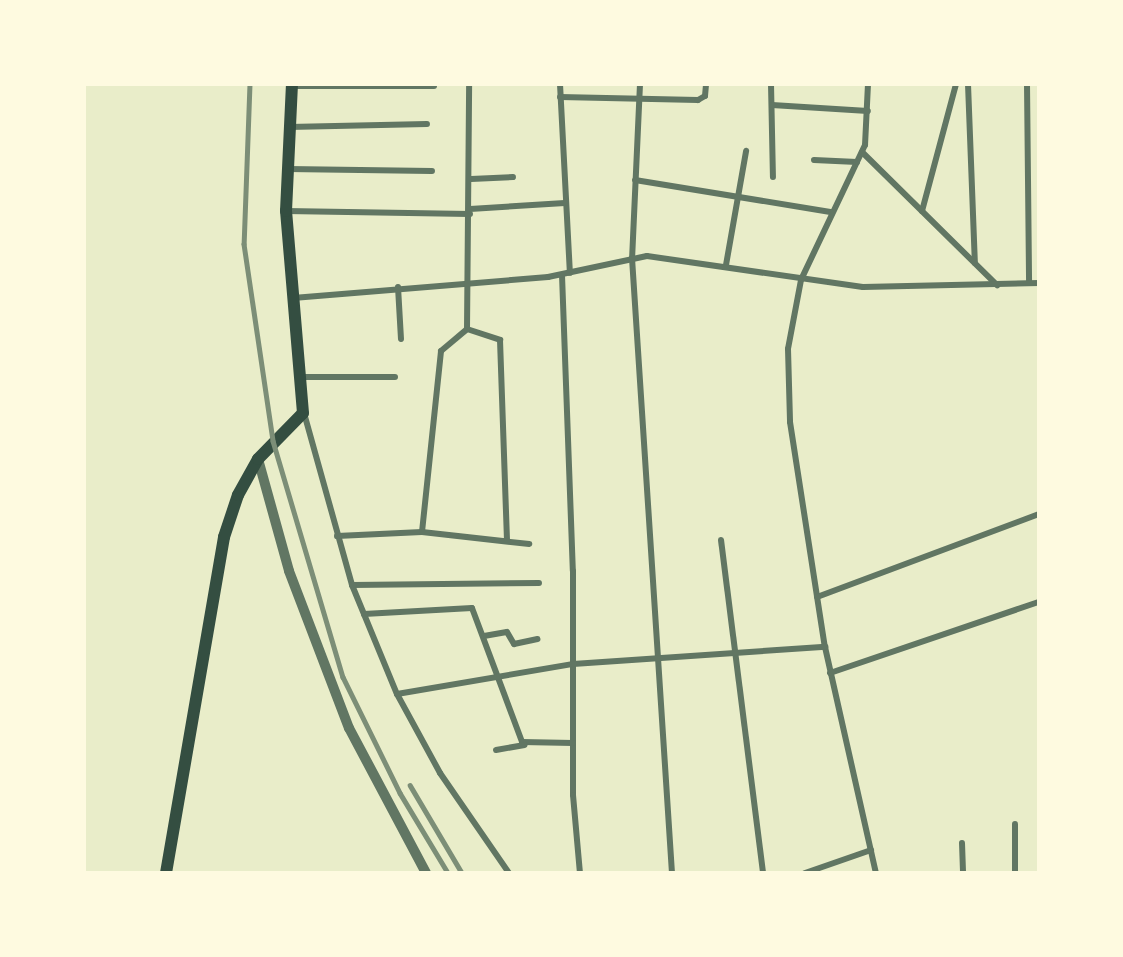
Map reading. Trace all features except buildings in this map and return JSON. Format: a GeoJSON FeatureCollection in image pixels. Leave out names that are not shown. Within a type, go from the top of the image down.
{"type":"FeatureCollection","features":[{"type":"Feature","properties":{"kind":"main road"},"geometry":{"type":"LineString","coordinates":[[166,873],[224,537],[238,495],[258,459],[303,413],[302,377],[286,211],[292,85]]}},
{"type":"Feature","properties":{"kind":"street"},"geometry":{"type":"LineString","coordinates":[[423,532],[441,351],[467,329],[471,179],[469,84]]}},
{"type":"Feature","properties":{"kind":"street"},"geometry":{"type":"LineString","coordinates":[[560,84],[570,273]]}},
{"type":"Feature","properties":{"kind":"street"},"geometry":{"type":"LineString","coordinates":[[640,84],[632,258],[672,873]]}},
{"type":"Feature","properties":{"kind":"street"},"geometry":{"type":"LineString","coordinates":[[560,97],[701,99],[706,84]]}},
{"type":"Feature","properties":{"kind":"street"},"geometry":{"type":"LineString","coordinates":[[771,84],[773,177]]}},
{"type":"Feature","properties":{"kind":"street"},"geometry":{"type":"LineString","coordinates":[[868,84],[868,111],[862,152],[830,212],[801,280],[788,349],[789,402],[825,647],[876,873]]}},
{"type":"Feature","properties":{"kind":"street"},"geometry":{"type":"LineString","coordinates":[[922,212],[956,84]]}},
{"type":"Feature","properties":{"kind":"street"},"geometry":{"type":"LineString","coordinates":[[968,84],[975,263]]}},
{"type":"Feature","properties":{"kind":"street"},"geometry":{"type":"LineString","coordinates":[[1027,84],[1029,283]]}},
{"type":"Feature","properties":{"kind":"street"},"geometry":{"type":"LineString","coordinates":[[292,85],[434,86]]}},
{"type":"Feature","properties":{"kind":"street"},"geometry":{"type":"LineString","coordinates":[[772,105],[868,111]]}},
{"type":"Feature","properties":{"kind":"street"},"geometry":{"type":"LineString","coordinates":[[289,127],[427,124]]}},
{"type":"Feature","properties":{"kind":"street"},"geometry":{"type":"LineString","coordinates":[[726,265],[746,151]]}},
{"type":"Feature","properties":{"kind":"street"},"geometry":{"type":"LineString","coordinates":[[862,152],[997,285]]}},
{"type":"Feature","properties":{"kind":"street"},"geometry":{"type":"LineString","coordinates":[[814,160],[857,162]]}},
{"type":"Feature","properties":{"kind":"street"},"geometry":{"type":"LineString","coordinates":[[287,169],[432,171]]}},
{"type":"Feature","properties":{"kind":"street"},"geometry":{"type":"LineString","coordinates":[[471,179],[513,177]]}},
{"type":"Feature","properties":{"kind":"street"},"geometry":{"type":"LineString","coordinates":[[635,180],[739,194],[830,212]]}},
{"type":"Feature","properties":{"kind":"street"},"geometry":{"type":"LineString","coordinates":[[286,211],[470,211],[565,203]]}},
{"type":"Feature","properties":{"kind":"street"},"geometry":{"type":"LineString","coordinates":[[293,298],[398,287],[562,275],[632,258],[726,265],[801,280],[863,287],[1039,283]]}},
{"type":"Feature","properties":{"kind":"street"},"geometry":{"type":"LineString","coordinates":[[562,275],[573,664],[573,743],[580,873]]}},
{"type":"Feature","properties":{"kind":"street"},"geometry":{"type":"LineString","coordinates":[[398,287],[401,339]]}},
{"type":"Feature","properties":{"kind":"street"},"geometry":{"type":"LineString","coordinates":[[467,329],[500,340],[507,540]]}},
{"type":"Feature","properties":{"kind":"street"},"geometry":{"type":"LineString","coordinates":[[302,377],[395,377]]}},
{"type":"Feature","properties":{"kind":"street"},"geometry":{"type":"LineString","coordinates":[[303,413],[352,585],[397,694],[440,773],[509,873]]}},
{"type":"Feature","properties":{"kind":"street"},"geometry":{"type":"LineString","coordinates":[[258,459],[289,571],[349,728],[426,873]]}},
{"type":"Feature","properties":{"kind":"street"},"geometry":{"type":"LineString","coordinates":[[817,597],[1039,514]]}},
{"type":"Feature","properties":{"kind":"street"},"geometry":{"type":"LineString","coordinates":[[337,536],[423,532],[529,544]]}},
{"type":"Feature","properties":{"kind":"street"},"geometry":{"type":"LineString","coordinates":[[721,540],[738,657],[763,873]]}},
{"type":"Feature","properties":{"kind":"street"},"geometry":{"type":"LineString","coordinates":[[352,585],[539,583]]}},
{"type":"Feature","properties":{"kind":"street"},"geometry":{"type":"LineString","coordinates":[[830,673],[1039,602]]}},
{"type":"Feature","properties":{"kind":"street"},"geometry":{"type":"LineString","coordinates":[[364,614],[465,605],[475,611],[525,745]]}},
{"type":"Feature","properties":{"kind":"street"},"geometry":{"type":"LineString","coordinates":[[484,636],[507,632],[514,644],[537,639]]}},
{"type":"Feature","properties":{"kind":"street"},"geometry":{"type":"LineString","coordinates":[[397,694],[573,664],[738,657],[825,647]]}},
{"type":"Feature","properties":{"kind":"street"},"geometry":{"type":"LineString","coordinates":[[496,750],[525,745],[573,743]]}},
{"type":"Feature","properties":{"kind":"street"},"geometry":{"type":"LineString","coordinates":[[1015,824],[1015,873]]}},
{"type":"Feature","properties":{"kind":"street"},"geometry":{"type":"LineString","coordinates":[[962,843],[963,873]]}},
{"type":"Feature","properties":{"kind":"street"},"geometry":{"type":"LineString","coordinates":[[805,873],[871,850]]}},
{"type":"Feature","properties":{"kind":"railway"},"geometry":{"type":"LineString","coordinates":[[250,84],[244,244],[273,441],[343,677],[400,793],[448,873]]}},
{"type":"Feature","properties":{"kind":"railway"},"geometry":{"type":"LineString","coordinates":[[410,785],[462,873]]}}]}
